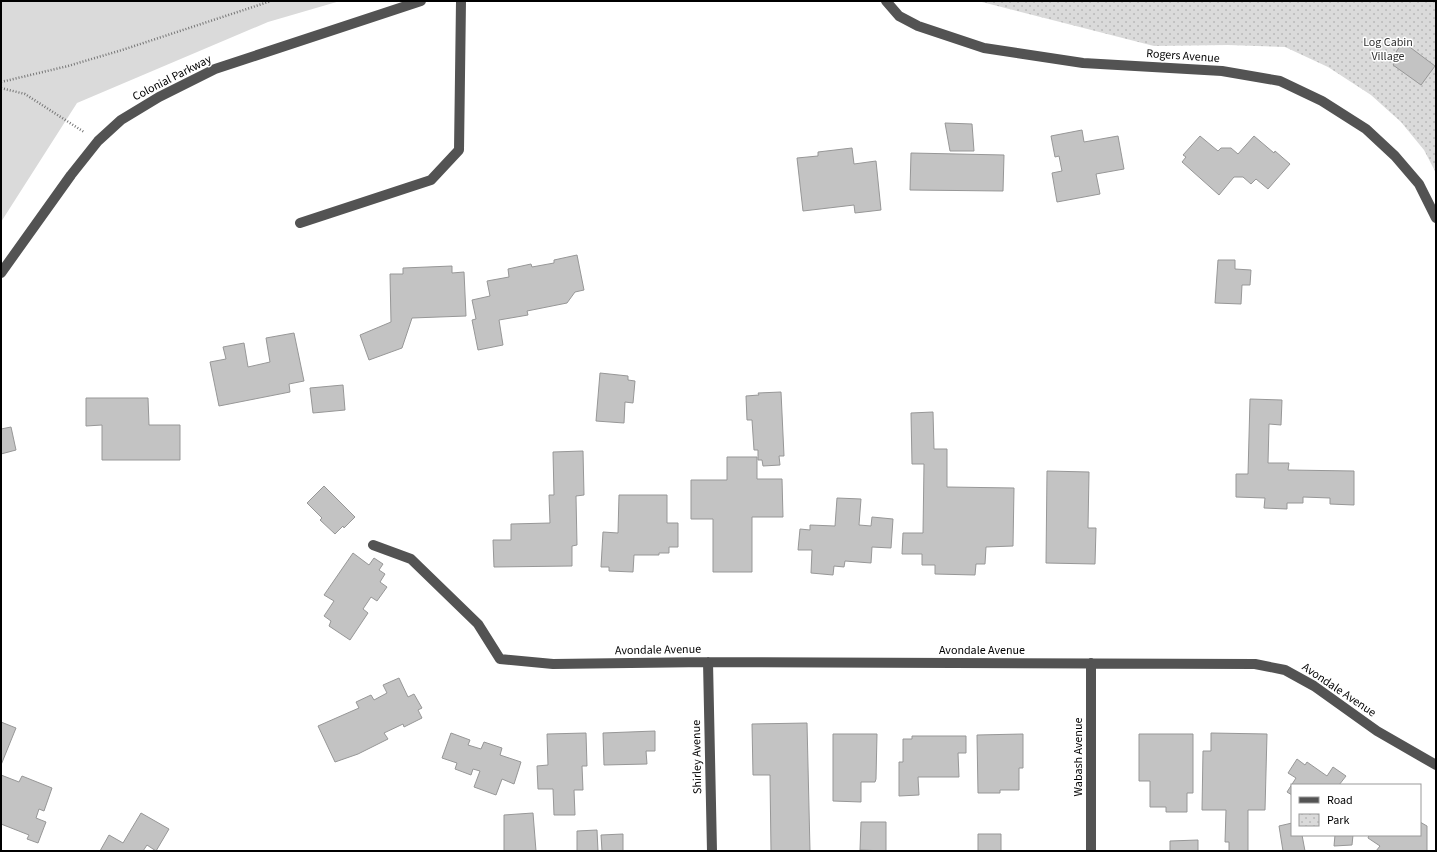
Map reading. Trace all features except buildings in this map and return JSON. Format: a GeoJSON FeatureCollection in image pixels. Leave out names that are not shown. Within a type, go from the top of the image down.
{"type":"FeatureCollection","features":[{"type":"Feature","properties":{"kind":"street","name":"Colonial Parkway"},"geometry":{"type":"LineString","coordinates":[[1,273],[71,175],[98,141],[121,120],[159,97],[215,69],[421,1]]}},
{"type":"Feature","properties":{"kind":"street"},"geometry":{"type":"LineString","coordinates":[[300,223],[431,180],[459,150],[461,1]]}},
{"type":"Feature","properties":{"kind":"street","name":"Rogers Avenue"},"geometry":{"type":"LineString","coordinates":[[886,1],[899,16],[918,26],[984,48],[1084,63],[1222,71],[1280,81],[1322,101],[1366,129],[1395,156],[1419,184],[1436,218]]}},
{"type":"Feature","properties":{"kind":"street","name":"Avondale Avenue"},"geometry":{"type":"LineString","coordinates":[[373,545],[411,559],[478,624],[500,659],[553,664],[708,662],[1255,664],[1285,670],[1314,686],[1377,731],[1436,765]]}},
{"type":"Feature","properties":{"kind":"street","name":"Shirley Avenue"},"geometry":{"type":"LineString","coordinates":[[708,662],[712,851]]}},
{"type":"Feature","properties":{"kind":"street","name":"Wabash Avenue"},"geometry":{"type":"LineString","coordinates":[[1091,663],[1091,851]]}},
{"type":"Feature","properties":{"kind":"path"},"geometry":{"type":"LineString","coordinates":[[1,82],[68,66],[122,50],[271,1]]}},
{"type":"Feature","properties":{"kind":"path"},"geometry":{"type":"LineString","coordinates":[[1,88],[25,94],[98,141]]}},
{"type":"Feature","properties":{"kind":"green space"},"geometry":{"type":"Polygon","coordinates":[[[1,1],[340,1],[268,22],[77,103],[1,222],[1,1]]]}},
{"type":"Feature","properties":{"kind":"green space","name":"Log Cabin Village"},"geometry":{"type":"Polygon","coordinates":[[[978,1],[1436,1],[1436,173],[1424,150],[1401,122],[1371,95],[1328,67],[1285,47],[1228,45],[1154,46],[978,1]]]}}]}
